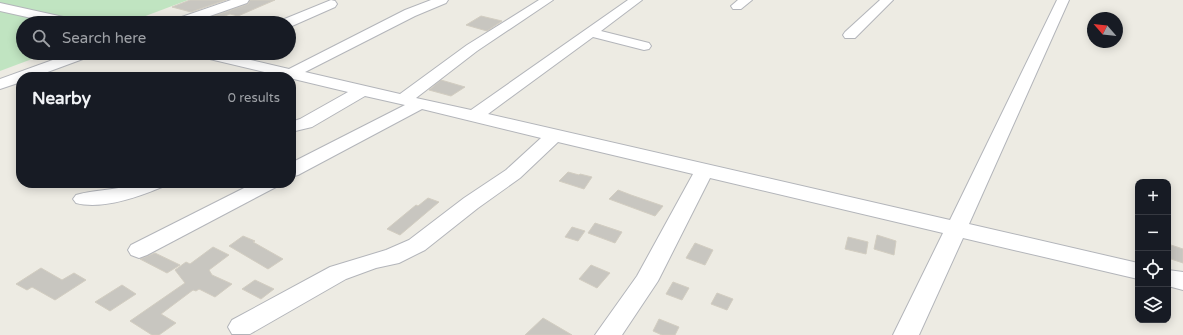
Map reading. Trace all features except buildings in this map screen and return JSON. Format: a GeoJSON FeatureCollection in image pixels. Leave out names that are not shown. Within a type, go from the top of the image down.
{"type":"FeatureCollection","features":[{"type":"Feature","properties":{"kind":"street"},"geometry":{"type":"LineString","coordinates":[[198,16],[243,0]]}},
{"type":"Feature","properties":{"kind":"street"},"geometry":{"type":"LineString","coordinates":[[287,72],[410,13],[442,0]]}},
{"type":"Feature","properties":{"kind":"street"},"geometry":{"type":"LineString","coordinates":[[296,168],[411,102],[472,48],[548,0]]}},
{"type":"Feature","properties":{"kind":"street"},"geometry":{"type":"LineString","coordinates":[[474,116],[589,32],[636,0]]}},
{"type":"Feature","properties":{"kind":"street"},"geometry":{"type":"LineString","coordinates":[[850,35],[887,0]]}},
{"type":"Feature","properties":{"kind":"street"},"geometry":{"type":"LineString","coordinates":[[906,335],[1064,0]]}},
{"type":"Feature","properties":{"kind":"street"},"geometry":{"type":"LineString","coordinates":[[296,19],[332,4]]}},
{"type":"Feature","properties":{"kind":"street"},"geometry":{"type":"LineString","coordinates":[[0,7],[40,16]]}},
{"type":"Feature","properties":{"kind":"street"},"geometry":{"type":"LineString","coordinates":[[589,32],[644,46]]}},
{"type":"Feature","properties":{"kind":"street"},"geometry":{"type":"LineString","coordinates":[[33,72],[67,60]]}},
{"type":"Feature","properties":{"kind":"street"},"geometry":{"type":"LineString","coordinates":[[233,60],[276,72]]}},
{"type":"Feature","properties":{"kind":"street"},"geometry":{"type":"LineString","coordinates":[[296,77],[362,90],[705,169],[1135,270]]}},
{"type":"Feature","properties":{"kind":"street"},"geometry":{"type":"LineString","coordinates":[[0,84],[16,78]]}},
{"type":"Feature","properties":{"kind":"street"},"geometry":{"type":"LineString","coordinates":[[296,125],[306,122],[362,90]]}},
{"type":"Feature","properties":{"kind":"street"},"geometry":{"type":"LineString","coordinates":[[241,327],[338,272],[372,261],[391,257],[417,245],[471,203],[513,174],[555,135]]}},
{"type":"Feature","properties":{"kind":"street"},"geometry":{"type":"LineString","coordinates":[[608,335],[646,281],[705,169]]}},
{"type":"Feature","properties":{"kind":"street"},"geometry":{"type":"LineString","coordinates":[[83,199],[123,195],[142,188]]}},
{"type":"Feature","properties":{"kind":"street"},"geometry":{"type":"LineString","coordinates":[[139,250],[259,188]]}},
{"type":"Feature","properties":{"kind":"street"},"geometry":{"type":"LineString","coordinates":[[1171,279],[1183,281]]}},
{"type":"Feature","properties":{"kind":"green space"},"geometry":{"type":"Polygon","coordinates":[[[0,0],[188,0],[146,16],[16,16],[16,60],[29,60],[0,71],[0,0]]]}}]}
